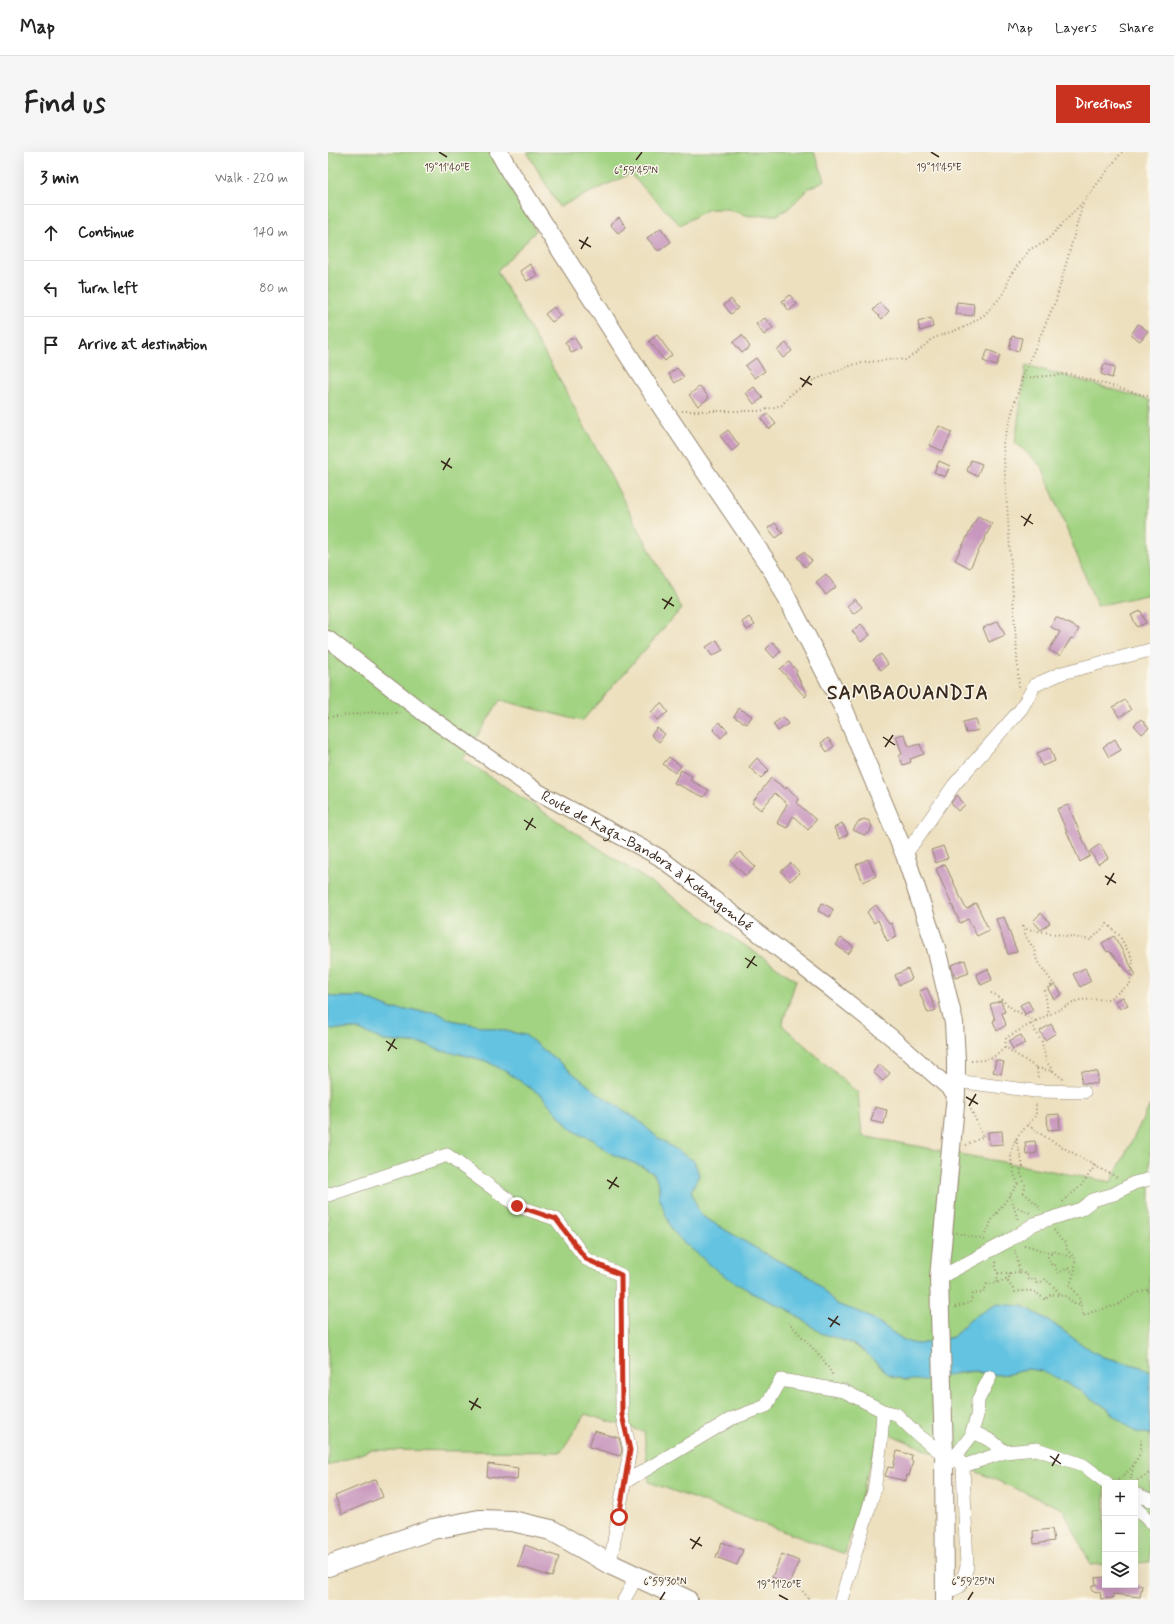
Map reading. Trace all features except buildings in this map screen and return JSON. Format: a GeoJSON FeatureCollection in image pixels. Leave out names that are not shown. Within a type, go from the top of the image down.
{"type":"FeatureCollection","features":[{"type":"Feature","properties":{"kind":"main road"},"geometry":{"type":"LineString","coordinates":[[499,152],[509,170],[665,412],[774,572],[843,707],[905,855],[936,948],[954,1023],[956,1060],[951,1152],[939,1278],[943,1387],[952,1462],[945,1597]]}},
{"type":"Feature","properties":{"kind":"main road"},"geometry":{"type":"LineString","coordinates":[[328,1566],[433,1529],[479,1520],[512,1521],[551,1530],[610,1564],[687,1600]]}},
{"type":"Feature","properties":{"kind":"street","name":"Route de Kaga-Bandora à Kotangombé"},"geometry":{"type":"LineString","coordinates":[[328,639],[425,714],[538,792],[659,857],[826,985],[955,1087]]}},
{"type":"Feature","properties":{"kind":"street"},"geometry":{"type":"LineString","coordinates":[[905,855],[954,785],[1021,709],[1035,685],[1062,673],[1150,650]]}},
{"type":"Feature","properties":{"kind":"street"},"geometry":{"type":"LineString","coordinates":[[955,1087],[1079,1092]]}},
{"type":"Feature","properties":{"kind":"street"},"geometry":{"type":"LineString","coordinates":[[328,1195],[447,1155],[517,1206],[556,1219],[586,1259],[621,1275],[622,1415],[630,1450],[610,1564]]}},
{"type":"Feature","properties":{"kind":"street"},"geometry":{"type":"LineString","coordinates":[[939,1278],[1007,1243],[1038,1223],[1081,1209],[1093,1200],[1114,1194],[1134,1183],[1150,1179]]}},
{"type":"Feature","properties":{"kind":"street"},"geometry":{"type":"LineString","coordinates":[[952,1462],[971,1436],[977,1416],[978,1400],[990,1377]]}},
{"type":"Feature","properties":{"kind":"street"},"geometry":{"type":"LineString","coordinates":[[625,1482],[731,1419],[766,1406],[781,1380],[844,1391],[883,1411],[896,1414],[918,1435],[952,1462],[1005,1452],[1037,1449],[1083,1465],[1103,1480]]}},
{"type":"Feature","properties":{"kind":"street"},"geometry":{"type":"LineString","coordinates":[[841,1600],[874,1491],[881,1442],[883,1411]]}},
{"type":"Feature","properties":{"kind":"street"},"geometry":{"type":"LineString","coordinates":[[972,1431],[993,1442],[1005,1452]]}},
{"type":"Feature","properties":{"kind":"street"},"geometry":{"type":"LineString","coordinates":[[1138,1495],[1150,1500]]}},
{"type":"Feature","properties":{"kind":"street"},"geometry":{"type":"LineString","coordinates":[[1138,1510],[1150,1522]]}},
{"type":"Feature","properties":{"kind":"street"},"geometry":{"type":"LineString","coordinates":[[624,1600],[637,1576]]}},
{"type":"Feature","properties":{"kind":"path"},"geometry":{"type":"LineString","coordinates":[[665,412],[760,411],[782,405],[790,395],[809,382],[856,364],[894,359],[905,360],[916,353],[932,339],[965,327],[984,315],[999,299],[1006,289],[1009,277],[1030,249],[1044,243],[1083,202],[1122,152]]}},
{"type":"Feature","properties":{"kind":"path"},"geometry":{"type":"LineString","coordinates":[[1021,709],[1003,444],[1022,378],[1056,300],[1083,202]]}},
{"type":"Feature","properties":{"kind":"path"},"geometry":{"type":"LineString","coordinates":[[1022,378],[1070,374],[1150,396]]}},
{"type":"Feature","properties":{"kind":"path"},"geometry":{"type":"LineString","coordinates":[[328,717],[374,712],[425,714]]}},
{"type":"Feature","properties":{"kind":"path"},"geometry":{"type":"LineString","coordinates":[[956,1060],[983,1060],[996,1056],[1005,1047],[1006,1038],[1036,1021],[1079,1000],[1109,999],[1130,984],[1132,960],[1118,935],[1107,924],[1090,940],[1027,929],[1022,925],[1026,937],[1034,949],[1037,961],[1053,984],[1045,990],[1048,1015]]}},
{"type":"Feature","properties":{"kind":"path"},"geometry":{"type":"LineString","coordinates":[[991,993],[996,995],[1014,1010],[1036,1021]]}},
{"type":"Feature","properties":{"kind":"path"},"geometry":{"type":"LineString","coordinates":[[1031,1024],[1042,1042],[1046,1061],[1053,1071]]}},
{"type":"Feature","properties":{"kind":"path"},"geometry":{"type":"LineString","coordinates":[[1005,1047],[1036,1068],[1053,1071],[1079,1092]]}},
{"type":"Feature","properties":{"kind":"path"},"geometry":{"type":"LineString","coordinates":[[982,1239],[989,1228],[991,1221],[1018,1184],[1012,1170],[1011,1149],[1015,1138],[1036,1116],[1034,1091],[1038,1078],[1036,1068]]}},
{"type":"Feature","properties":{"kind":"path"},"geometry":{"type":"LineString","coordinates":[[951,1152],[983,1137],[972,1111],[955,1087]]}},
{"type":"Feature","properties":{"kind":"path"},"geometry":{"type":"LineString","coordinates":[[1027,1124],[1044,1137],[1066,1148],[1095,1166],[1120,1179],[1134,1183]]}},
{"type":"Feature","properties":{"kind":"path"},"geometry":{"type":"LineString","coordinates":[[1053,1219],[1065,1199],[1080,1187],[1095,1166]]}},
{"type":"Feature","properties":{"kind":"path"},"geometry":{"type":"LineString","coordinates":[[1014,1206],[1028,1211],[1035,1217],[1038,1223]]}},
{"type":"Feature","properties":{"kind":"path"},"geometry":{"type":"LineString","coordinates":[[944,1229],[982,1239],[1029,1246],[1044,1252],[1054,1251],[1075,1258]]}},
{"type":"Feature","properties":{"kind":"path"},"geometry":{"type":"LineString","coordinates":[[1007,1243],[1020,1272]]}},
{"type":"Feature","properties":{"kind":"path"},"geometry":{"type":"LineString","coordinates":[[997,1284],[998,1273],[995,1264],[1007,1243]]}},
{"type":"Feature","properties":{"kind":"path"},"geometry":{"type":"LineString","coordinates":[[1054,1251],[1048,1258],[1050,1264],[1055,1265],[1058,1273],[1068,1268],[1074,1274]]}},
{"type":"Feature","properties":{"kind":"path"},"geometry":{"type":"LineString","coordinates":[[998,1273],[1020,1272],[1026,1274],[1028,1280],[1035,1279],[1037,1285],[1045,1279],[1060,1295]]}},
{"type":"Feature","properties":{"kind":"path"},"geometry":{"type":"LineString","coordinates":[[1008,1282],[1010,1273]]}},
{"type":"Feature","properties":{"kind":"path"},"geometry":{"type":"LineString","coordinates":[[940,1311],[970,1303],[973,1294],[983,1294],[987,1284],[997,1284],[1006,1279],[1015,1292],[1027,1290],[1037,1292],[1044,1300],[1051,1294],[1060,1295],[1065,1296],[1075,1304],[1080,1304]]}},
{"type":"Feature","properties":{"kind":"path"},"geometry":{"type":"LineString","coordinates":[[1080,1307],[1083,1316],[1118,1305],[1134,1294],[1150,1289]]}},
{"type":"Feature","properties":{"kind":"path"},"geometry":{"type":"LineString","coordinates":[[788,1322],[823,1359],[844,1391]]}},
{"type":"Feature","properties":{"kind":"path"},"geometry":{"type":"LineString","coordinates":[[1119,1480],[1125,1476],[1141,1450],[1141,1440]]}},
{"type":"Feature","properties":{"kind":"path"},"geometry":{"type":"LineString","coordinates":[[1131,1480],[1134,1462]]}},
{"type":"Feature","properties":{"kind":"path"},"geometry":{"type":"LineString","coordinates":[[1136,1480],[1150,1473]]}},
{"type":"Feature","properties":{"kind":"path"},"geometry":{"type":"LineString","coordinates":[[800,1588],[810,1600]]}},
{"type":"Feature","properties":{"kind":"green space"},"geometry":{"type":"Polygon","coordinates":[[[328,152],[490,152],[536,231],[497,271],[562,384],[681,609],[582,721],[500,700],[463,759],[796,980],[782,1025],[858,1093],[862,1136],[1111,1182],[1150,1105],[1150,1372],[1141,1367],[1103,1357],[1087,1348],[1048,1320],[1023,1306],[970,1319],[953,1337],[919,1344],[911,1343],[902,1339],[875,1320],[860,1312],[836,1304],[811,1277],[769,1256],[702,1216],[699,1213],[691,1191],[699,1175],[694,1161],[658,1138],[637,1119],[599,1094],[525,1035],[451,1020],[436,1012],[392,1009],[363,997],[336,997],[328,995],[328,152]]]}},
{"type":"Feature","properties":{"kind":"green space"},"geometry":{"type":"Polygon","coordinates":[[[527,152],[814,152],[825,180],[808,189],[788,209],[777,215],[749,216],[726,209],[709,209],[680,225],[630,174],[559,207],[527,152]]]}},
{"type":"Feature","properties":{"kind":"green space"},"geometry":{"type":"Polygon","coordinates":[[[1026,365],[1150,400],[1150,594],[1097,606],[1042,467],[1015,442],[1026,365]]]}},
{"type":"Feature","properties":{"kind":"green space"},"geometry":{"type":"Polygon","coordinates":[[[328,1029],[357,1029],[385,1041],[426,1044],[441,1051],[486,1061],[510,1074],[542,1096],[570,1128],[581,1135],[588,1137],[612,1154],[643,1167],[654,1174],[659,1185],[659,1198],[681,1240],[756,1295],[789,1310],[821,1333],[848,1342],[865,1352],[888,1374],[906,1380],[975,1371],[987,1375],[1009,1374],[1028,1369],[1041,1371],[1080,1390],[1108,1409],[1112,1414],[1136,1432],[1150,1434],[1150,1562],[1138,1563],[1138,1480],[1102,1480],[1102,1564],[1091,1565],[1063,1509],[880,1430],[845,1554],[649,1482],[644,1432],[585,1414],[561,1452],[371,1450],[328,1466],[328,1029]]]}},
{"type":"Feature","properties":{"kind":"water"},"geometry":{"type":"Polygon","coordinates":[[[328,995],[336,997],[363,997],[392,1009],[436,1012],[451,1020],[525,1035],[599,1094],[637,1119],[658,1138],[694,1161],[699,1175],[691,1191],[702,1216],[769,1256],[811,1277],[836,1304],[860,1312],[875,1320],[902,1339],[911,1343],[919,1344],[953,1337],[970,1319],[997,1304],[1023,1306],[1048,1320],[1087,1348],[1103,1357],[1141,1367],[1150,1372],[1150,1434],[1136,1432],[1112,1414],[1108,1409],[1080,1390],[1041,1371],[1028,1369],[1009,1374],[993,1375],[975,1371],[962,1372],[925,1380],[906,1380],[888,1374],[860,1348],[848,1342],[821,1333],[789,1310],[756,1295],[720,1273],[681,1240],[672,1230],[659,1198],[659,1185],[654,1174],[643,1167],[612,1154],[588,1137],[581,1135],[570,1128],[542,1096],[510,1074],[486,1061],[441,1051],[426,1044],[385,1041],[357,1029],[328,1029],[328,995]]]}},
{"type":"Feature","properties":{"kind":"district","name":"SAMBAOUANDJA"},"geometry":{"type":"Point","coordinates":[908,692]}},
{"type":"Feature","properties":{"kind":"route"},"geometry":{"type":"LineString","coordinates":[[517,1206],[556,1219],[586,1259],[621,1275],[622,1415],[630,1450],[619,1517]]}}]}
